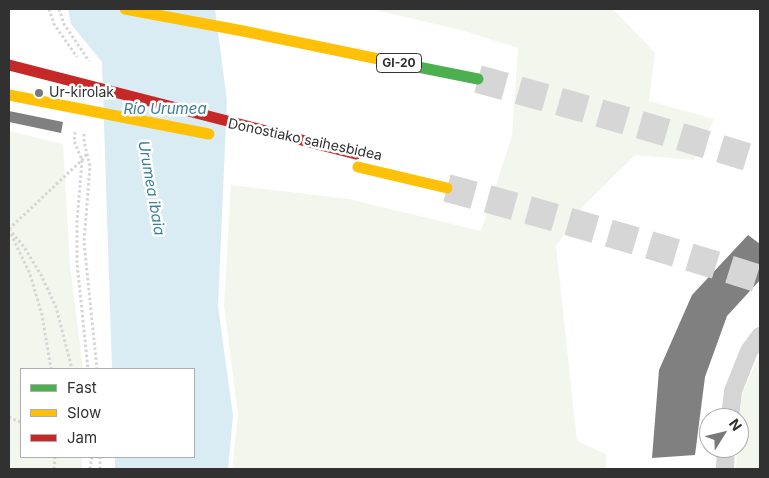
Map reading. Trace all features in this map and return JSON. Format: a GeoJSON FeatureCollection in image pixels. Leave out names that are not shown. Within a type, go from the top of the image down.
{"type":"FeatureCollection","features":[{"type":"Feature","properties":{"kind":"highway","name":"GI-20"},"geometry":{"type":"LineString","coordinates":[[125,9],[478,79]]}},
{"type":"Feature","properties":{"kind":"highway"},"geometry":{"type":"LineString","coordinates":[[210,13],[242,31]]}},
{"type":"Feature","properties":{"kind":"highway"},"geometry":{"type":"LineString","coordinates":[[9,65],[356,154],[399,176]]}},
{"type":"Feature","properties":{"kind":"highway","name":"Donostiako saihesbidea"},"geometry":{"type":"LineString","coordinates":[[9,96],[224,137]]}},
{"type":"Feature","properties":{"kind":"highway","name":"Donostiako saihesbidea"},"geometry":{"type":"LineString","coordinates":[[353,166],[448,188]]}},
{"type":"Feature","properties":{"kind":"street"},"geometry":{"type":"LineString","coordinates":[[731,408],[733,391],[749,351],[760,336]]}},
{"type":"Feature","properties":{"kind":"path"},"geometry":{"type":"LineString","coordinates":[[50,9],[54,24],[80,61]]}},
{"type":"Feature","properties":{"kind":"path"},"geometry":{"type":"LineString","coordinates":[[59,9],[64,24],[90,62]]}},
{"type":"Feature","properties":{"kind":"path"},"geometry":{"type":"LineString","coordinates":[[76,124],[74,141],[82,160],[76,243],[88,368]]}},
{"type":"Feature","properties":{"kind":"path"},"geometry":{"type":"LineString","coordinates":[[84,133],[84,142],[90,166],[84,242],[97,368]]}},
{"type":"Feature","properties":{"kind":"path"},"geometry":{"type":"LineString","coordinates":[[9,229],[87,154]]}},
{"type":"Feature","properties":{"kind":"path"},"geometry":{"type":"LineString","coordinates":[[9,229],[30,274],[40,307],[51,368]]}},
{"type":"Feature","properties":{"kind":"path"},"geometry":{"type":"LineString","coordinates":[[9,229],[24,247],[37,268],[56,307],[72,368]]}},
{"type":"Feature","properties":{"kind":"shaded area"},"geometry":{"type":"Polygon","coordinates":[[[371,9],[613,9],[655,53],[649,101],[714,119],[694,160],[635,155],[585,204],[556,246],[577,441],[606,454],[606,469],[232,469],[238,415],[224,305],[231,185],[349,199],[481,231],[512,136],[518,48],[461,30],[371,9]]]}},
{"type":"Feature","properties":{"kind":"shaded area"},"geometry":{"type":"Polygon","coordinates":[[[9,131],[63,144],[70,265],[83,368],[20,368],[20,458],[82,458],[82,469],[9,469],[9,131]]]}},
{"type":"Feature","properties":{"kind":"shaded area"},"geometry":{"type":"Polygon","coordinates":[[[760,355],[760,469],[736,469],[737,458],[749,458],[749,408],[741,408],[742,393],[760,355]]]}},
{"type":"Feature","properties":{"kind":"water","name":"Río Urumea"},"geometry":{"type":"Polygon","coordinates":[[[68,9],[215,9],[227,101],[218,306],[233,416],[228,469],[115,469],[115,458],[195,458],[195,368],[112,368],[102,62],[71,24],[68,9]]]}},
{"type":"Feature","properties":{"kind":"building"},"geometry":{"type":"Polygon","coordinates":[[[9,111],[63,122],[61,133],[9,122],[9,111]]]}},
{"type":"Feature","properties":{"kind":"building"},"geometry":{"type":"Polygon","coordinates":[[[748,235],[760,244],[760,280],[727,316],[705,377],[701,408],[699,408],[695,455],[652,458],[659,370],[692,295],[748,235]]]}},
{"type":"Feature","properties":{"kind":"tunnel"},"geometry":{"type":"LineString","coordinates":[[478,79],[760,161]]}},
{"type":"Feature","properties":{"kind":"tunnel"},"geometry":{"type":"LineString","coordinates":[[447,188],[526,209],[760,279]]}},
{"type":"Feature","properties":{"kind":"traffic: fast"},"geometry":{"type":"LineString","coordinates":[[393,62],[478,79]]}},
{"type":"Feature","properties":{"kind":"traffic: slow"},"geometry":{"type":"LineString","coordinates":[[125,9],[393,62]]}},
{"type":"Feature","properties":{"kind":"traffic: slow"},"geometry":{"type":"LineString","coordinates":[[9,95],[209,134]]}},
{"type":"Feature","properties":{"kind":"traffic: slow"},"geometry":{"type":"LineString","coordinates":[[358,167],[447,188]]}},
{"type":"Feature","properties":{"kind":"traffic: jam"},"geometry":{"type":"LineString","coordinates":[[9,65],[356,154]]}},
{"type":"Feature","properties":{"kind":"place","name":"Ur-kirolak"},"geometry":{"type":"Point","coordinates":[39,93]}},
{"type":"Feature","properties":{"kind":"water label","name":"Urumea ibaia"},"geometry":{"type":"Point","coordinates":[151,188]}}]}
